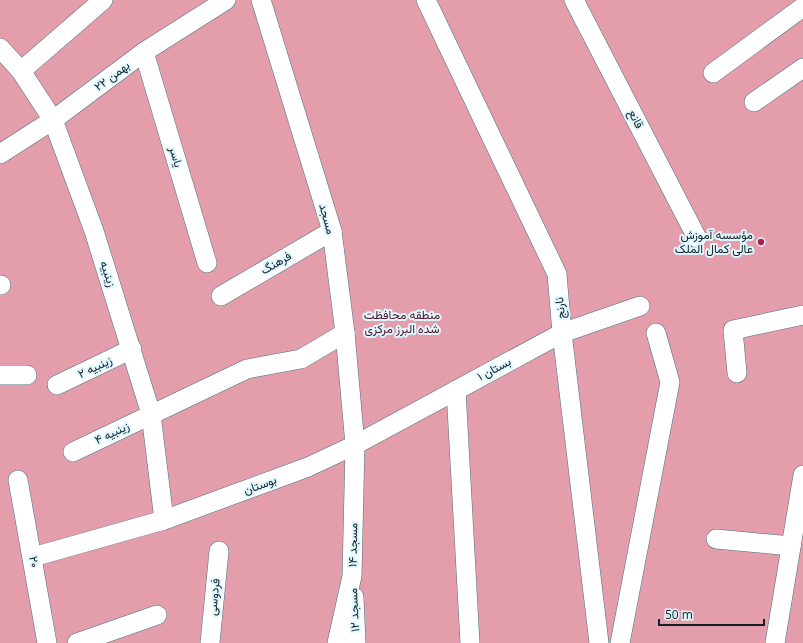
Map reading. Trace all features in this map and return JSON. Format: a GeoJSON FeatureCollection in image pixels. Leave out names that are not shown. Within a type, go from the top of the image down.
{"type":"FeatureCollection","features":[{"type":"Feature","properties":{"kind":"street"},"geometry":{"type":"LineString","coordinates":[[21,71],[102,0]]}},
{"type":"Feature","properties":{"kind":"street","name":"۲۲ بهمن"},"geometry":{"type":"LineString","coordinates":[[0,154],[53,120],[144,52],[226,0]]}},
{"type":"Feature","properties":{"kind":"street","name":"مسجد"},"geometry":{"type":"LineString","coordinates":[[261,0],[332,231],[345,333],[354,445]]}},
{"type":"Feature","properties":{"kind":"street","name":"نارنج"},"geometry":{"type":"LineString","coordinates":[[426,0],[557,274],[562,333],[599,643]]}},
{"type":"Feature","properties":{"kind":"street","name":"قانع"},"geometry":{"type":"LineString","coordinates":[[574,0],[697,238]]}},
{"type":"Feature","properties":{"kind":"street"},"geometry":{"type":"LineString","coordinates":[[713,73],[803,6]]}},
{"type":"Feature","properties":{"kind":"street","name":"زینبیه"},"geometry":{"type":"LineString","coordinates":[[0,48],[21,71],[53,120],[94,231],[151,414],[164,520]]}},
{"type":"Feature","properties":{"kind":"street","name":"یاسر"},"geometry":{"type":"LineString","coordinates":[[144,52],[207,263]]}},
{"type":"Feature","properties":{"kind":"street"},"geometry":{"type":"LineString","coordinates":[[754,102],[803,68]]}},
{"type":"Feature","properties":{"kind":"street","name":"فرهنگ"},"geometry":{"type":"LineString","coordinates":[[221,296],[332,231]]}},
{"type":"Feature","properties":{"kind":"street","name":"بستان ۱"},"geometry":{"type":"LineString","coordinates":[[354,445],[562,333],[640,306]]}},
{"type":"Feature","properties":{"kind":"street"},"geometry":{"type":"LineString","coordinates":[[737,373],[733,330],[803,315]]}},
{"type":"Feature","properties":{"kind":"street","name":"زینبیه ۴"},"geometry":{"type":"LineString","coordinates":[[73,452],[247,369],[301,360],[345,333]]}},
{"type":"Feature","properties":{"kind":"street"},"geometry":{"type":"LineString","coordinates":[[620,643],[670,382],[656,333]]}},
{"type":"Feature","properties":{"kind":"street","name":"زینبیه ۲"},"geometry":{"type":"LineString","coordinates":[[58,385],[132,349]]}},
{"type":"Feature","properties":{"kind":"street"},"geometry":{"type":"LineString","coordinates":[[0,375],[27,375]]}},
{"type":"Feature","properties":{"kind":"street"},"geometry":{"type":"LineString","coordinates":[[456,390],[470,643]]}},
{"type":"Feature","properties":{"kind":"street","name":"بوستان"},"geometry":{"type":"LineString","coordinates":[[33,557],[164,520],[308,467],[354,445]]}},
{"type":"Feature","properties":{"kind":"street","name":"مسجد ۱۴"},"geometry":{"type":"LineString","coordinates":[[337,643],[352,576],[354,445]]}},
{"type":"Feature","properties":{"kind":"street"},"geometry":{"type":"LineString","coordinates":[[775,643],[803,475]]}},
{"type":"Feature","properties":{"kind":"street","name":"۲۰"},"geometry":{"type":"LineString","coordinates":[[18,480],[33,557],[47,643]]}},
{"type":"Feature","properties":{"kind":"street"},"geometry":{"type":"LineString","coordinates":[[716,539],[791,546]]}},
{"type":"Feature","properties":{"kind":"street","name":"فردوسی"},"geometry":{"type":"LineString","coordinates":[[210,643],[219,551]]}},
{"type":"Feature","properties":{"kind":"street","name":"مسجد ۱۲"},"geometry":{"type":"LineString","coordinates":[[352,576],[356,643]]}},
{"type":"Feature","properties":{"kind":"street"},"geometry":{"type":"LineString","coordinates":[[77,643],[157,615]]}},
{"type":"Feature","properties":{"kind":"green space","name":"منطقه محافظت شده البرز مرکزی"},"geometry":{"type":"Polygon","coordinates":[[[0,0],[803,0],[803,643],[0,643],[0,0]]]}},
{"type":"Feature","properties":{"kind":"place","name":"مؤسسه آموزش عالی کمال الملک"},"geometry":{"type":"Point","coordinates":[761,242]}}]}
